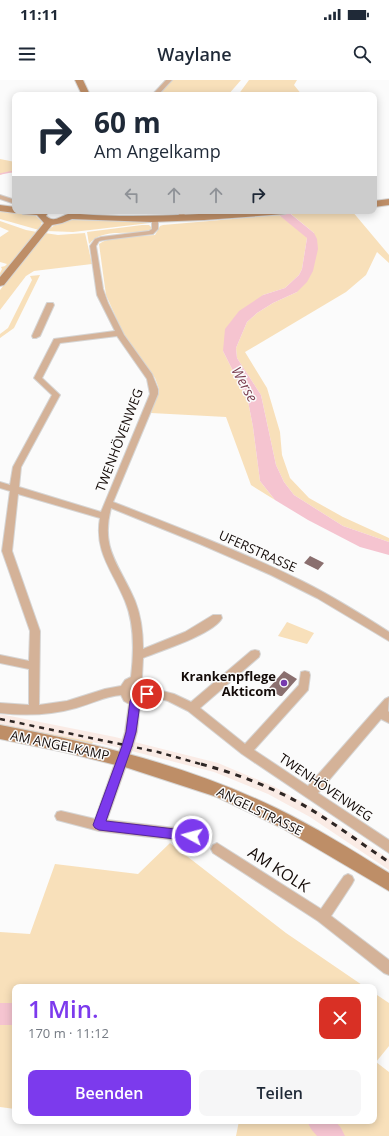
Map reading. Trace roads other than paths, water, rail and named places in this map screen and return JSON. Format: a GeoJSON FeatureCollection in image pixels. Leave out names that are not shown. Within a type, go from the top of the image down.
{"type":"FeatureCollection","features":[{"type":"Feature","properties":{"kind":"street"},"geometry":{"type":"LineString","coordinates":[[79,80],[85,92]]}},
{"type":"Feature","properties":{"kind":"street"},"geometry":{"type":"LineString","coordinates":[[158,92],[169,80]]}},
{"type":"Feature","properties":{"kind":"street"},"geometry":{"type":"LineString","coordinates":[[0,197],[12,201]]}},
{"type":"Feature","properties":{"kind":"street"},"geometry":{"type":"LineString","coordinates":[[377,204],[389,202]]}},
{"type":"Feature","properties":{"kind":"street"},"geometry":{"type":"LineString","coordinates":[[0,208],[12,210]]}},
{"type":"Feature","properties":{"kind":"street"},"geometry":{"type":"LineString","coordinates":[[43,214],[42,218],[49,222],[59,222],[69,214],[113,220],[154,220],[182,215],[211,214]]}},
{"type":"Feature","properties":{"kind":"street","name":"TWENHÖVENWEG"},"geometry":{"type":"LineString","coordinates":[[154,220],[155,229],[151,233],[103,238],[97,240],[93,246],[101,294],[110,316],[119,333],[151,379],[155,389],[109,504],[103,524],[104,542],[107,553],[130,602],[136,623],[139,655],[136,682],[143,683],[147,691],[170,697],[192,708],[246,751],[389,847]]}},
{"type":"Feature","properties":{"kind":"street"},"geometry":{"type":"LineString","coordinates":[[0,283],[49,222]]}},
{"type":"Feature","properties":{"kind":"street"},"geometry":{"type":"LineString","coordinates":[[36,336],[50,305]]}},
{"type":"Feature","properties":{"kind":"street"},"geometry":{"type":"LineString","coordinates":[[34,710],[35,631],[7,551],[17,467],[56,395],[38,378],[58,340],[75,340],[119,333]]}},
{"type":"Feature","properties":{"kind":"street"},"geometry":{"type":"LineString","coordinates":[[0,485],[105,516]]}},
{"type":"Feature","properties":{"kind":"street","name":"UFERSTRASSE"},"geometry":{"type":"LineString","coordinates":[[109,504],[226,550],[298,584],[350,612],[389,637]]}},
{"type":"Feature","properties":{"kind":"street"},"geometry":{"type":"LineString","coordinates":[[139,655],[179,639],[208,625],[217,618]]}},
{"type":"Feature","properties":{"kind":"street"},"geometry":{"type":"LineString","coordinates":[[192,708],[256,654]]}},
{"type":"Feature","properties":{"kind":"street"},"geometry":{"type":"LineString","coordinates":[[0,659],[35,666]]}},
{"type":"Feature","properties":{"kind":"street"},"geometry":{"type":"LineString","coordinates":[[246,751],[304,687],[305,675]]}},
{"type":"Feature","properties":{"kind":"street"},"geometry":{"type":"LineString","coordinates":[[0,708],[34,710],[55,708],[78,703],[109,691],[124,690],[130,683],[136,682]]}},
{"type":"Feature","properties":{"kind":"street"},"geometry":{"type":"LineString","coordinates":[[124,690],[127,698],[135,701],[143,698],[147,691]]}},
{"type":"Feature","properties":{"kind":"street"},"geometry":{"type":"LineString","coordinates":[[123,759],[131,732],[135,701]]}},
{"type":"Feature","properties":{"kind":"street"},"geometry":{"type":"LineString","coordinates":[[310,793],[384,715],[389,702]]}},
{"type":"Feature","properties":{"kind":"street","name":"AM ANGELKAMP"},"geometry":{"type":"LineString","coordinates":[[0,732],[52,741],[123,759],[99,825]]}},
{"type":"Feature","properties":{"kind":"street","name":"ANGELSTRASSE"},"geometry":{"type":"LineString","coordinates":[[123,759],[184,777],[253,805],[322,842],[389,883]]}},
{"type":"Feature","properties":{"kind":"street"},"geometry":{"type":"LineString","coordinates":[[60,816],[99,825],[192,836]]}},
{"type":"Feature","properties":{"kind":"street","name":"AM KOLK"},"geometry":{"type":"LineString","coordinates":[[217,849],[323,917],[389,968]]}},
{"type":"Feature","properties":{"kind":"street"},"geometry":{"type":"LineString","coordinates":[[323,917],[348,880]]}},
{"type":"Feature","properties":{"kind":"water","name":"Werse"},"geometry":{"type":"Polygon","coordinates":[[[278,214],[291,214],[314,233],[317,239],[318,249],[313,271],[307,282],[297,292],[273,303],[257,313],[247,322],[236,348],[237,358],[261,395],[276,465],[284,482],[294,495],[343,526],[389,542],[389,555],[360,547],[308,520],[275,500],[260,481],[248,401],[223,351],[225,329],[239,311],[263,295],[285,288],[299,275],[302,269],[307,238],[278,214]]]}},
{"type":"Feature","properties":{"kind":"waterway"},"geometry":{"type":"LineString","coordinates":[[0,174],[12,172]]}},
{"type":"Feature","properties":{"kind":"waterway"},"geometry":{"type":"LineString","coordinates":[[0,1014],[12,1014]]}},
{"type":"Feature","properties":{"kind":"waterway"},"geometry":{"type":"LineString","coordinates":[[322,1124],[333,1136]]}},
{"type":"Feature","properties":{"kind":"railway"},"geometry":{"type":"LineString","coordinates":[[0,719],[158,752],[204,765]]}},
{"type":"Feature","properties":{"kind":"railway"},"geometry":{"type":"LineString","coordinates":[[201,764],[229,772],[284,795],[310,809],[389,862]]}},
{"type":"Feature","properties":{"kind":"place","name":"Krankenpflege Akticom"},"geometry":{"type":"Point","coordinates":[284,683]}}]}
